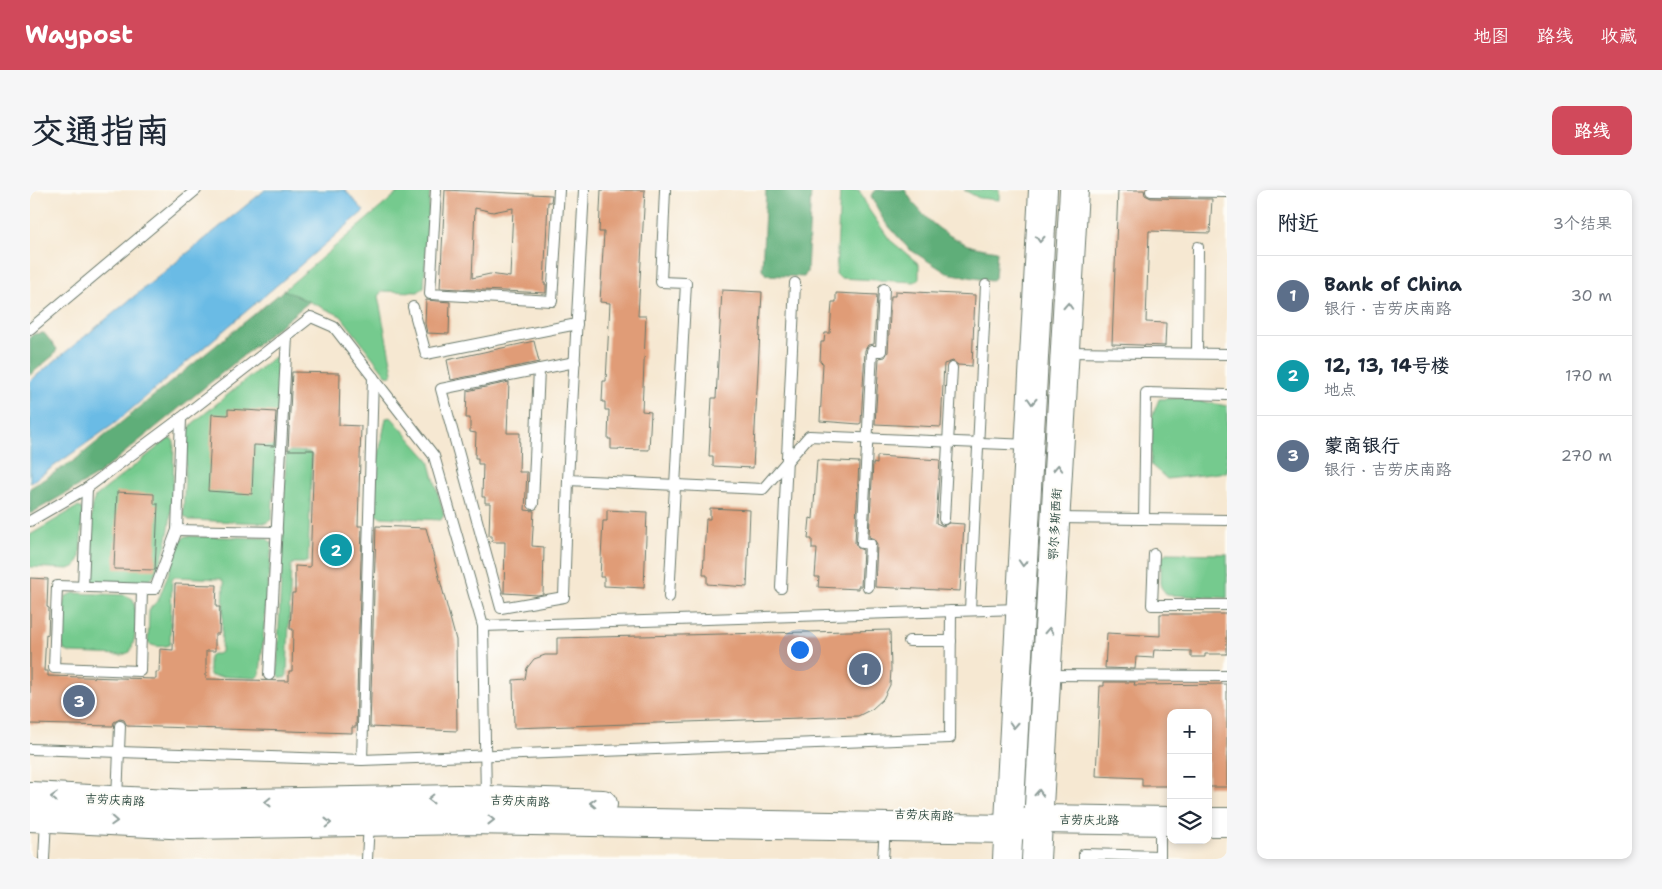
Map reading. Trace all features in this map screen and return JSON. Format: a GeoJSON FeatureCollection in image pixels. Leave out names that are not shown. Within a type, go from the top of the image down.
{"type":"FeatureCollection","features":[{"type":"Feature","properties":{"kind":"main road"},"geometry":{"type":"LineString","coordinates":[[1007,859],[1043,190]]}},
{"type":"Feature","properties":{"kind":"main road","name":"鄂尔多斯西街"},"geometry":{"type":"LineString","coordinates":[[1036,859],[1074,190]]}},
{"type":"Feature","properties":{"kind":"main road","name":"吉劳庆南路"},"geometry":{"type":"LineString","coordinates":[[30,796],[190,804],[486,800],[1009,824]]}},
{"type":"Feature","properties":{"kind":"main road","name":"吉劳庆南路"},"geometry":{"type":"LineString","coordinates":[[38,817],[190,825],[466,820],[885,827],[1009,824]]}},
{"type":"Feature","properties":{"kind":"main road","name":"吉劳庆北路"},"geometry":{"type":"LineString","coordinates":[[1009,824],[1038,819],[1165,821]]}},
{"type":"Feature","properties":{"kind":"main road"},"geometry":{"type":"LineString","coordinates":[[1212,822],[1227,822]]}},
{"type":"Feature","properties":{"kind":"lane"},"geometry":{"type":"LineString","coordinates":[[30,329],[196,190]]}},
{"type":"Feature","properties":{"kind":"lane"},"geometry":{"type":"LineString","coordinates":[[436,190],[430,294],[552,301],[559,190]]}},
{"type":"Feature","properties":{"kind":"lane"},"geometry":{"type":"LineString","coordinates":[[574,362],[441,389],[501,608],[564,597],[568,480],[584,190]]}},
{"type":"Feature","properties":{"kind":"lane"},"geometry":{"type":"LineString","coordinates":[[665,190],[661,282],[686,283],[669,597]]}},
{"type":"Feature","properties":{"kind":"lane"},"geometry":{"type":"LineString","coordinates":[[1151,191],[1227,192]]}},
{"type":"Feature","properties":{"kind":"lane"},"geometry":{"type":"LineString","coordinates":[[1197,353],[1198,247]]}},
{"type":"Feature","properties":{"kind":"lane"},"geometry":{"type":"LineString","coordinates":[[780,588],[795,282]]}},
{"type":"Feature","properties":{"kind":"lane"},"geometry":{"type":"LineString","coordinates":[[970,610],[986,285]]}},
{"type":"Feature","properties":{"kind":"lane"},"geometry":{"type":"LineString","coordinates":[[868,587],[870,544],[862,543],[872,351],[881,351],[884,289]]}},
{"type":"Feature","properties":{"kind":"lane"},"geometry":{"type":"LineString","coordinates":[[413,307],[426,354],[577,324]]}},
{"type":"Feature","properties":{"kind":"lane"},"geometry":{"type":"LineString","coordinates":[[30,521],[87,488],[311,317],[334,326],[434,456],[483,626],[486,800]]}},
{"type":"Feature","properties":{"kind":"lane"},"geometry":{"type":"LineString","coordinates":[[269,675],[287,336]]}},
{"type":"Feature","properties":{"kind":"lane"},"geometry":{"type":"LineString","coordinates":[[1065,352],[1227,354]]}},
{"type":"Feature","properties":{"kind":"lane"},"geometry":{"type":"LineString","coordinates":[[944,518],[952,368]]}},
{"type":"Feature","properties":{"kind":"lane"},"geometry":{"type":"LineString","coordinates":[[533,504],[539,369]]}},
{"type":"Feature","properties":{"kind":"lane"},"geometry":{"type":"LineString","coordinates":[[362,760],[373,377]]}},
{"type":"Feature","properties":{"kind":"lane"},"geometry":{"type":"LineString","coordinates":[[1144,519],[1146,393],[1227,395]]}},
{"type":"Feature","properties":{"kind":"lane"},"geometry":{"type":"LineString","coordinates":[[142,589],[140,671],[121,674],[54,668],[57,586],[155,589],[177,530],[181,418]]}},
{"type":"Feature","properties":{"kind":"lane"},"geometry":{"type":"LineString","coordinates":[[568,480],[763,489],[808,436],[1029,445]]}},
{"type":"Feature","properties":{"kind":"lane"},"geometry":{"type":"LineString","coordinates":[[83,587],[87,488]]}},
{"type":"Feature","properties":{"kind":"lane"},"geometry":{"type":"LineString","coordinates":[[1055,518],[1227,520]]}},
{"type":"Feature","properties":{"kind":"lane"},"geometry":{"type":"LineString","coordinates":[[177,530],[277,532]]}},
{"type":"Feature","properties":{"kind":"lane"},"geometry":{"type":"LineString","coordinates":[[1154,554],[1152,605],[1227,605]]}},
{"type":"Feature","properties":{"kind":"lane"},"geometry":{"type":"LineString","coordinates":[[483,626],[1021,609]]}},
{"type":"Feature","properties":{"kind":"lane"},"geometry":{"type":"LineString","coordinates":[[30,749],[362,760],[950,738],[952,611]]}},
{"type":"Feature","properties":{"kind":"lane"},"geometry":{"type":"LineString","coordinates":[[909,641],[951,641]]}},
{"type":"Feature","properties":{"kind":"lane"},"geometry":{"type":"LineString","coordinates":[[1046,675],[1227,676]]}},
{"type":"Feature","properties":{"kind":"lane"},"geometry":{"type":"LineString","coordinates":[[117,800],[120,726]]}},
{"type":"Feature","properties":{"kind":"lane"},"geometry":{"type":"LineString","coordinates":[[38,817],[44,859]]}},
{"type":"Feature","properties":{"kind":"lane"},"geometry":{"type":"LineString","coordinates":[[1084,859],[1084,854],[1160,856],[1165,821]]}},
{"type":"Feature","properties":{"kind":"lane"},"geometry":{"type":"LineString","coordinates":[[367,859],[369,822]]}},
{"type":"Feature","properties":{"kind":"lane"},"geometry":{"type":"LineString","coordinates":[[883,859],[885,827]]}},
{"type":"Feature","properties":{"kind":"green space"},"geometry":{"type":"Polygon","coordinates":[[[401,190],[430,190],[424,287],[418,292],[382,291],[378,296],[393,372],[391,376],[386,375],[341,316],[284,290],[401,190]]]}},
{"type":"Feature","properties":{"kind":"green space"},"geometry":{"type":"Polygon","coordinates":[[[766,190],[811,190],[807,272],[804,277],[766,275],[762,269],[766,190]]]}},
{"type":"Feature","properties":{"kind":"green space"},"geometry":{"type":"Polygon","coordinates":[[[840,190],[859,190],[869,210],[890,240],[919,264],[919,280],[914,282],[840,278],[836,274],[840,190]]]}},
{"type":"Feature","properties":{"kind":"green space"},"geometry":{"type":"Polygon","coordinates":[[[876,190],[905,190],[924,215],[947,234],[970,245],[997,251],[995,278],[991,281],[947,273],[909,249],[884,221],[871,196],[876,190]]]}},
{"type":"Feature","properties":{"kind":"green space"},"geometry":{"type":"Polygon","coordinates":[[[964,190],[999,190],[999,200],[979,198],[964,190]]]}},
{"type":"Feature","properties":{"kind":"green space"},"geometry":{"type":"Polygon","coordinates":[[[284,290],[309,302],[96,476],[30,514],[30,488],[75,460],[284,290]]]}},
{"type":"Feature","properties":{"kind":"green space"},"geometry":{"type":"Polygon","coordinates":[[[44,333],[57,349],[54,355],[30,375],[30,337],[34,334],[44,333]]]}},
{"type":"Feature","properties":{"kind":"green space"},"geometry":{"type":"Polygon","coordinates":[[[274,357],[280,361],[272,519],[266,523],[189,520],[183,515],[187,433],[192,424],[274,357]]]}},
{"type":"Feature","properties":{"kind":"green space"},"geometry":{"type":"Polygon","coordinates":[[[1185,398],[1227,406],[1227,472],[1167,479],[1151,465],[1152,417],[1159,399],[1185,398]]]}},
{"type":"Feature","properties":{"kind":"green space"},"geometry":{"type":"Polygon","coordinates":[[[391,417],[429,460],[444,515],[441,520],[379,517],[375,512],[377,463],[386,418],[391,417]]]}},
{"type":"Feature","properties":{"kind":"green space"},"geometry":{"type":"Polygon","coordinates":[[[168,439],[172,439],[174,442],[170,519],[162,560],[154,575],[144,584],[99,583],[92,580],[89,573],[92,505],[95,497],[168,439]]]}},
{"type":"Feature","properties":{"kind":"green space"},"geometry":{"type":"Polygon","coordinates":[[[290,451],[309,452],[312,456],[308,561],[294,563],[291,566],[287,675],[285,678],[277,674],[286,454],[290,451]]]}},
{"type":"Feature","properties":{"kind":"green space"},"geometry":{"type":"Polygon","coordinates":[[[77,507],[83,511],[80,558],[76,566],[69,569],[30,567],[30,535],[77,507]]]}},
{"type":"Feature","properties":{"kind":"green space"},"geometry":{"type":"Polygon","coordinates":[[[186,536],[266,538],[272,543],[260,674],[256,678],[211,676],[209,672],[209,656],[221,652],[224,583],[221,579],[175,577],[172,580],[170,644],[159,646],[148,643],[149,611],[158,601],[181,540],[186,536]]]}},
{"type":"Feature","properties":{"kind":"green space"},"geometry":{"type":"Polygon","coordinates":[[[1166,553],[1227,554],[1227,598],[1167,595],[1161,587],[1161,559],[1166,553]]]}},
{"type":"Feature","properties":{"kind":"green space"},"geometry":{"type":"Polygon","coordinates":[[[74,593],[125,595],[133,599],[136,612],[136,626],[130,652],[122,655],[71,653],[64,650],[61,630],[63,609],[66,596],[74,593]]]}},
{"type":"Feature","properties":{"kind":"water"},"geometry":{"type":"Polygon","coordinates":[[[265,190],[345,190],[364,211],[114,424],[30,483],[30,381],[265,190]]]}},
{"type":"Feature","properties":{"kind":"building"},"geometry":{"type":"Polygon","coordinates":[[[445,190],[552,195],[551,202],[548,202],[544,284],[546,284],[546,293],[440,288],[445,190]],[[475,208],[472,278],[490,274],[510,277],[513,208],[493,212],[475,208]]]}},
{"type":"Feature","properties":{"kind":"building"},"geometry":{"type":"Polygon","coordinates":[[[601,190],[645,190],[638,316],[646,316],[642,411],[651,412],[649,450],[611,449],[611,439],[608,439],[609,410],[605,410],[605,402],[602,402],[603,381],[606,381],[610,303],[600,302],[604,232],[599,232],[601,190]]]}},
{"type":"Feature","properties":{"kind":"building"},"geometry":{"type":"Polygon","coordinates":[[[1118,190],[1144,190],[1145,195],[1151,198],[1212,199],[1210,233],[1149,231],[1146,322],[1166,323],[1165,346],[1112,344],[1118,190]]]}},
{"type":"Feature","properties":{"kind":"building"},"geometry":{"type":"Polygon","coordinates":[[[722,290],[762,292],[753,468],[713,466],[713,456],[709,456],[712,398],[716,398],[722,290]]]}},
{"type":"Feature","properties":{"kind":"building"},"geometry":{"type":"Polygon","coordinates":[[[895,291],[975,295],[972,366],[958,365],[953,361],[944,364],[941,427],[875,424],[879,358],[885,357],[888,352],[891,296],[895,296],[895,291]]]}},
{"type":"Feature","properties":{"kind":"building"},"geometry":{"type":"Polygon","coordinates":[[[836,293],[877,295],[874,344],[868,345],[865,350],[861,423],[859,424],[820,421],[823,363],[820,362],[821,342],[824,342],[825,333],[830,333],[832,302],[836,302],[836,293]]]}},
{"type":"Feature","properties":{"kind":"building"},"geometry":{"type":"Polygon","coordinates":[[[426,300],[450,302],[449,334],[427,333],[425,323],[426,300]]]}},
{"type":"Feature","properties":{"kind":"building"},"geometry":{"type":"Polygon","coordinates":[[[534,341],[539,362],[451,380],[447,360],[534,341]]]}},
{"type":"Feature","properties":{"kind":"building"},"geometry":{"type":"Polygon","coordinates":[[[292,372],[340,373],[339,425],[361,426],[358,526],[362,526],[356,727],[352,727],[352,733],[127,726],[124,720],[120,719],[114,722],[113,726],[30,724],[30,578],[48,579],[48,635],[46,634],[44,671],[48,671],[48,676],[156,679],[156,672],[159,672],[160,649],[173,650],[175,584],[217,585],[216,607],[220,607],[219,634],[215,634],[215,651],[206,651],[206,679],[289,681],[289,671],[292,671],[293,629],[290,629],[292,593],[295,593],[295,566],[310,567],[314,450],[288,450],[292,372]]]}},
{"type":"Feature","properties":{"kind":"building"},"geometry":{"type":"Polygon","coordinates":[[[509,382],[507,433],[520,433],[519,472],[527,472],[525,510],[534,511],[532,546],[544,547],[543,594],[538,595],[504,593],[505,542],[492,542],[492,536],[489,536],[490,503],[485,503],[485,497],[482,497],[483,464],[478,464],[478,458],[475,458],[476,433],[470,432],[470,418],[466,418],[467,391],[509,382]]]}},
{"type":"Feature","properties":{"kind":"building"},"geometry":{"type":"Polygon","coordinates":[[[228,409],[276,412],[274,446],[254,445],[252,494],[208,491],[212,414],[228,415],[228,409]]]}},
{"type":"Feature","properties":{"kind":"building"},"geometry":{"type":"Polygon","coordinates":[[[877,456],[940,460],[936,523],[943,526],[949,523],[964,524],[960,591],[875,587],[877,544],[874,539],[869,537],[873,463],[877,464],[877,456]]]}},
{"type":"Feature","properties":{"kind":"building"},"geometry":{"type":"Polygon","coordinates":[[[817,460],[859,462],[855,543],[858,548],[863,550],[861,586],[858,586],[858,589],[818,587],[819,577],[815,577],[817,549],[812,549],[812,539],[808,539],[810,518],[813,519],[817,460]]]}},
{"type":"Feature","properties":{"kind":"building"},"geometry":{"type":"Polygon","coordinates":[[[117,492],[154,494],[154,504],[158,504],[155,570],[114,569],[117,492]]]}},
{"type":"Feature","properties":{"kind":"building"},"geometry":{"type":"Polygon","coordinates":[[[710,508],[750,510],[747,587],[707,584],[707,575],[703,575],[706,519],[710,519],[710,508]]]}},
{"type":"Feature","properties":{"kind":"building"},"geometry":{"type":"Polygon","coordinates":[[[607,510],[647,512],[644,588],[604,586],[604,577],[600,577],[603,521],[607,521],[607,510]]]}},
{"type":"Feature","properties":{"kind":"building"},"geometry":{"type":"Polygon","coordinates":[[[376,526],[426,528],[456,640],[457,731],[370,727],[376,526]]]}},
{"type":"Feature","properties":{"kind":"building"},"geometry":{"type":"Polygon","coordinates":[[[1160,614],[1227,614],[1227,654],[1205,654],[1205,657],[1191,657],[1191,651],[1154,650],[1153,658],[1136,657],[1135,669],[1105,668],[1107,633],[1160,636],[1160,614]]]}},
{"type":"Feature","properties":{"kind":"building"},"geometry":{"type":"Polygon","coordinates":[[[890,630],[890,685],[883,699],[872,709],[858,716],[514,728],[513,680],[525,679],[527,668],[534,659],[545,655],[557,655],[557,638],[890,630]]]}},
{"type":"Feature","properties":{"kind":"building"},"geometry":{"type":"Polygon","coordinates":[[[1104,682],[1135,682],[1134,685],[1227,684],[1227,787],[1212,787],[1212,709],[1167,709],[1167,786],[1142,786],[1142,778],[1096,776],[1100,686],[1104,686],[1104,682]]]}},
{"type":"Feature","properties":{"kind":"place","name":"12, 13, 14号楼"},"geometry":{"type":"Point","coordinates":[336,550]}},
{"type":"Feature","properties":{"kind":"place","name":"Bank of China"},"geometry":{"type":"Point","coordinates":[865,669]}},
{"type":"Feature","properties":{"kind":"place","name":"蒙商银行"},"geometry":{"type":"Point","coordinates":[79,701]}}]}
